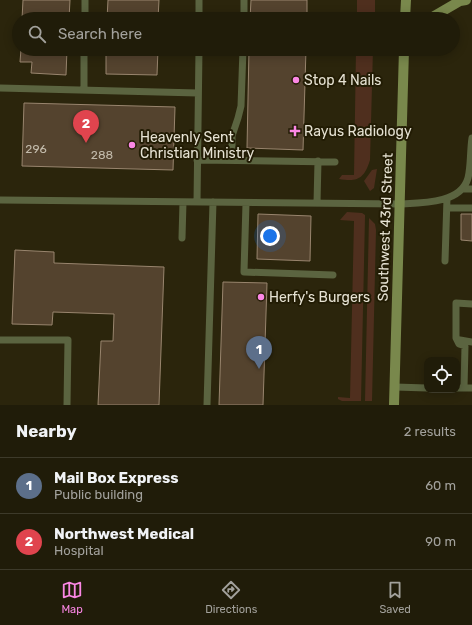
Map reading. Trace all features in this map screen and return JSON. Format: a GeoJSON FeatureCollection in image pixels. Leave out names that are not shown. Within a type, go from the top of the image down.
{"type":"FeatureCollection","features":[{"type":"Feature","properties":{"kind":"main road"},"geometry":{"type":"LineString","coordinates":[[405,12],[406,0]]}},
{"type":"Feature","properties":{"kind":"main road"},"geometry":{"type":"LineString","coordinates":[[442,12],[466,0]]}},
{"type":"Feature","properties":{"kind":"main road","name":"Southwest 43rd Street"},"geometry":{"type":"LineString","coordinates":[[394,405],[404,56]]}},
{"type":"Feature","properties":{"kind":"lane"},"geometry":{"type":"LineString","coordinates":[[85,0],[85,12]]}},
{"type":"Feature","properties":{"kind":"lane"},"geometry":{"type":"LineString","coordinates":[[199,0],[199,12]]}},
{"type":"Feature","properties":{"kind":"lane"},"geometry":{"type":"LineString","coordinates":[[244,0],[244,12]]}},
{"type":"Feature","properties":{"kind":"lane"},"geometry":{"type":"LineString","coordinates":[[84,56],[84,90]]}},
{"type":"Feature","properties":{"kind":"lane"},"geometry":{"type":"LineString","coordinates":[[197,202],[199,56]]}},
{"type":"Feature","properties":{"kind":"lane"},"geometry":{"type":"LineString","coordinates":[[232,160],[232,136],[241,106],[243,56]]}},
{"type":"Feature","properties":{"kind":"lane"},"geometry":{"type":"LineString","coordinates":[[0,88],[198,93]]}},
{"type":"Feature","properties":{"kind":"lane"},"geometry":{"type":"LineString","coordinates":[[0,200],[400,204],[427,202],[456,195],[463,189],[468,180],[472,138]]}},
{"type":"Feature","properties":{"kind":"lane"},"geometry":{"type":"LineString","coordinates":[[198,160],[335,162]]}},
{"type":"Feature","properties":{"kind":"lane"},"geometry":{"type":"LineString","coordinates":[[317,203],[318,161]]}},
{"type":"Feature","properties":{"kind":"lane"},"geometry":{"type":"LineString","coordinates":[[463,189],[472,189]]}},
{"type":"Feature","properties":{"kind":"lane"},"geometry":{"type":"LineString","coordinates":[[445,261],[447,198]]}},
{"type":"Feature","properties":{"kind":"lane"},"geometry":{"type":"LineString","coordinates":[[182,202],[182,238]]}},
{"type":"Feature","properties":{"kind":"lane"},"geometry":{"type":"LineString","coordinates":[[207,405],[213,202]]}},
{"type":"Feature","properties":{"kind":"lane"},"geometry":{"type":"LineString","coordinates":[[246,203],[244,272],[333,275]]}},
{"type":"Feature","properties":{"kind":"lane"},"geometry":{"type":"LineString","coordinates":[[447,208],[472,208]]}},
{"type":"Feature","properties":{"kind":"lane"},"geometry":{"type":"LineString","coordinates":[[472,304],[456,303],[456,338],[459,344],[466,346],[460,388],[472,388]]}},
{"type":"Feature","properties":{"kind":"lane"},"geometry":{"type":"LineString","coordinates":[[456,338],[472,342]]}},
{"type":"Feature","properties":{"kind":"lane"},"geometry":{"type":"LineString","coordinates":[[0,340],[68,340],[67,405]]}},
{"type":"Feature","properties":{"kind":"lane"},"geometry":{"type":"LineString","coordinates":[[395,387],[424,388]]}},
{"type":"Feature","properties":{"kind":"shaded area"},"geometry":{"type":"Polygon","coordinates":[[[357,0],[375,0],[375,12],[357,12],[357,0]]]}},
{"type":"Feature","properties":{"kind":"shaded area"},"geometry":{"type":"Polygon","coordinates":[[[356,56],[373,56],[370,160],[363,175],[359,178],[351,180],[339,179],[342,175],[354,175],[356,56]]]}},
{"type":"Feature","properties":{"kind":"shaded area"},"geometry":{"type":"Polygon","coordinates":[[[377,169],[374,188],[370,191],[364,181],[372,170],[377,169]]]}},
{"type":"Feature","properties":{"kind":"shaded area"},"geometry":{"type":"Polygon","coordinates":[[[347,212],[362,213],[365,215],[361,401],[342,401],[338,399],[338,397],[350,398],[354,221],[340,220],[347,212]]]}},
{"type":"Feature","properties":{"kind":"shaded area"},"geometry":{"type":"Polygon","coordinates":[[[369,218],[375,224],[376,230],[372,401],[365,401],[369,218]]]}},
{"type":"Feature","properties":{"kind":"building"},"geometry":{"type":"Polygon","coordinates":[[[23,0],[70,0],[69,12],[22,12],[23,0]]]}},
{"type":"Feature","properties":{"kind":"building"},"geometry":{"type":"Polygon","coordinates":[[[108,0],[159,0],[158,12],[107,12],[108,0]]]}},
{"type":"Feature","properties":{"kind":"building"},"geometry":{"type":"Polygon","coordinates":[[[251,0],[307,0],[307,12],[250,12],[251,0]]]}},
{"type":"Feature","properties":{"kind":"building"},"geometry":{"type":"Polygon","coordinates":[[[20,56],[67,56],[66,75],[31,73],[32,62],[20,62],[20,56]]]}},
{"type":"Feature","properties":{"kind":"building"},"geometry":{"type":"Polygon","coordinates":[[[106,56],[158,56],[157,75],[106,74],[106,56]]]}},
{"type":"Feature","properties":{"kind":"building"},"geometry":{"type":"Polygon","coordinates":[[[249,56],[306,56],[303,150],[247,148],[249,56]]]}},
{"type":"Feature","properties":{"kind":"building"},"geometry":{"type":"Polygon","coordinates":[[[24,103],[175,107],[173,170],[22,166],[24,103]]]}},
{"type":"Feature","properties":{"kind":"building"},"geometry":{"type":"Polygon","coordinates":[[[258,214],[311,216],[310,261],[257,259],[258,214]]]}},
{"type":"Feature","properties":{"kind":"building"},"geometry":{"type":"Polygon","coordinates":[[[461,214],[472,214],[472,241],[461,240],[461,214]]]}},
{"type":"Feature","properties":{"kind":"building"},"geometry":{"type":"Polygon","coordinates":[[[15,250],[54,252],[54,263],[164,267],[159,405],[98,405],[101,341],[113,341],[114,314],[53,312],[52,325],[12,324],[15,250]]]}},
{"type":"Feature","properties":{"kind":"building"},"geometry":{"type":"Polygon","coordinates":[[[223,282],[267,283],[263,405],[219,405],[223,282]]]}},
{"type":"Feature","properties":{"kind":"place","name":"Stop 4 Nails"},"geometry":{"type":"Point","coordinates":[296,80]}},
{"type":"Feature","properties":{"kind":"place","name":"Rayus Radiology"},"geometry":{"type":"Point","coordinates":[295,131]}},
{"type":"Feature","properties":{"kind":"place","name":"Northwest Medical"},"geometry":{"type":"Point","coordinates":[86,143]}},
{"type":"Feature","properties":{"kind":"place","name":"Heavenly Sent Christian Ministry"},"geometry":{"type":"Point","coordinates":[132,145]}},
{"type":"Feature","properties":{"kind":"place","name":"Herfy's Burgers"},"geometry":{"type":"Point","coordinates":[261,297]}},
{"type":"Feature","properties":{"kind":"place","name":"Mail Box Express"},"geometry":{"type":"Point","coordinates":[259,369]}}]}
